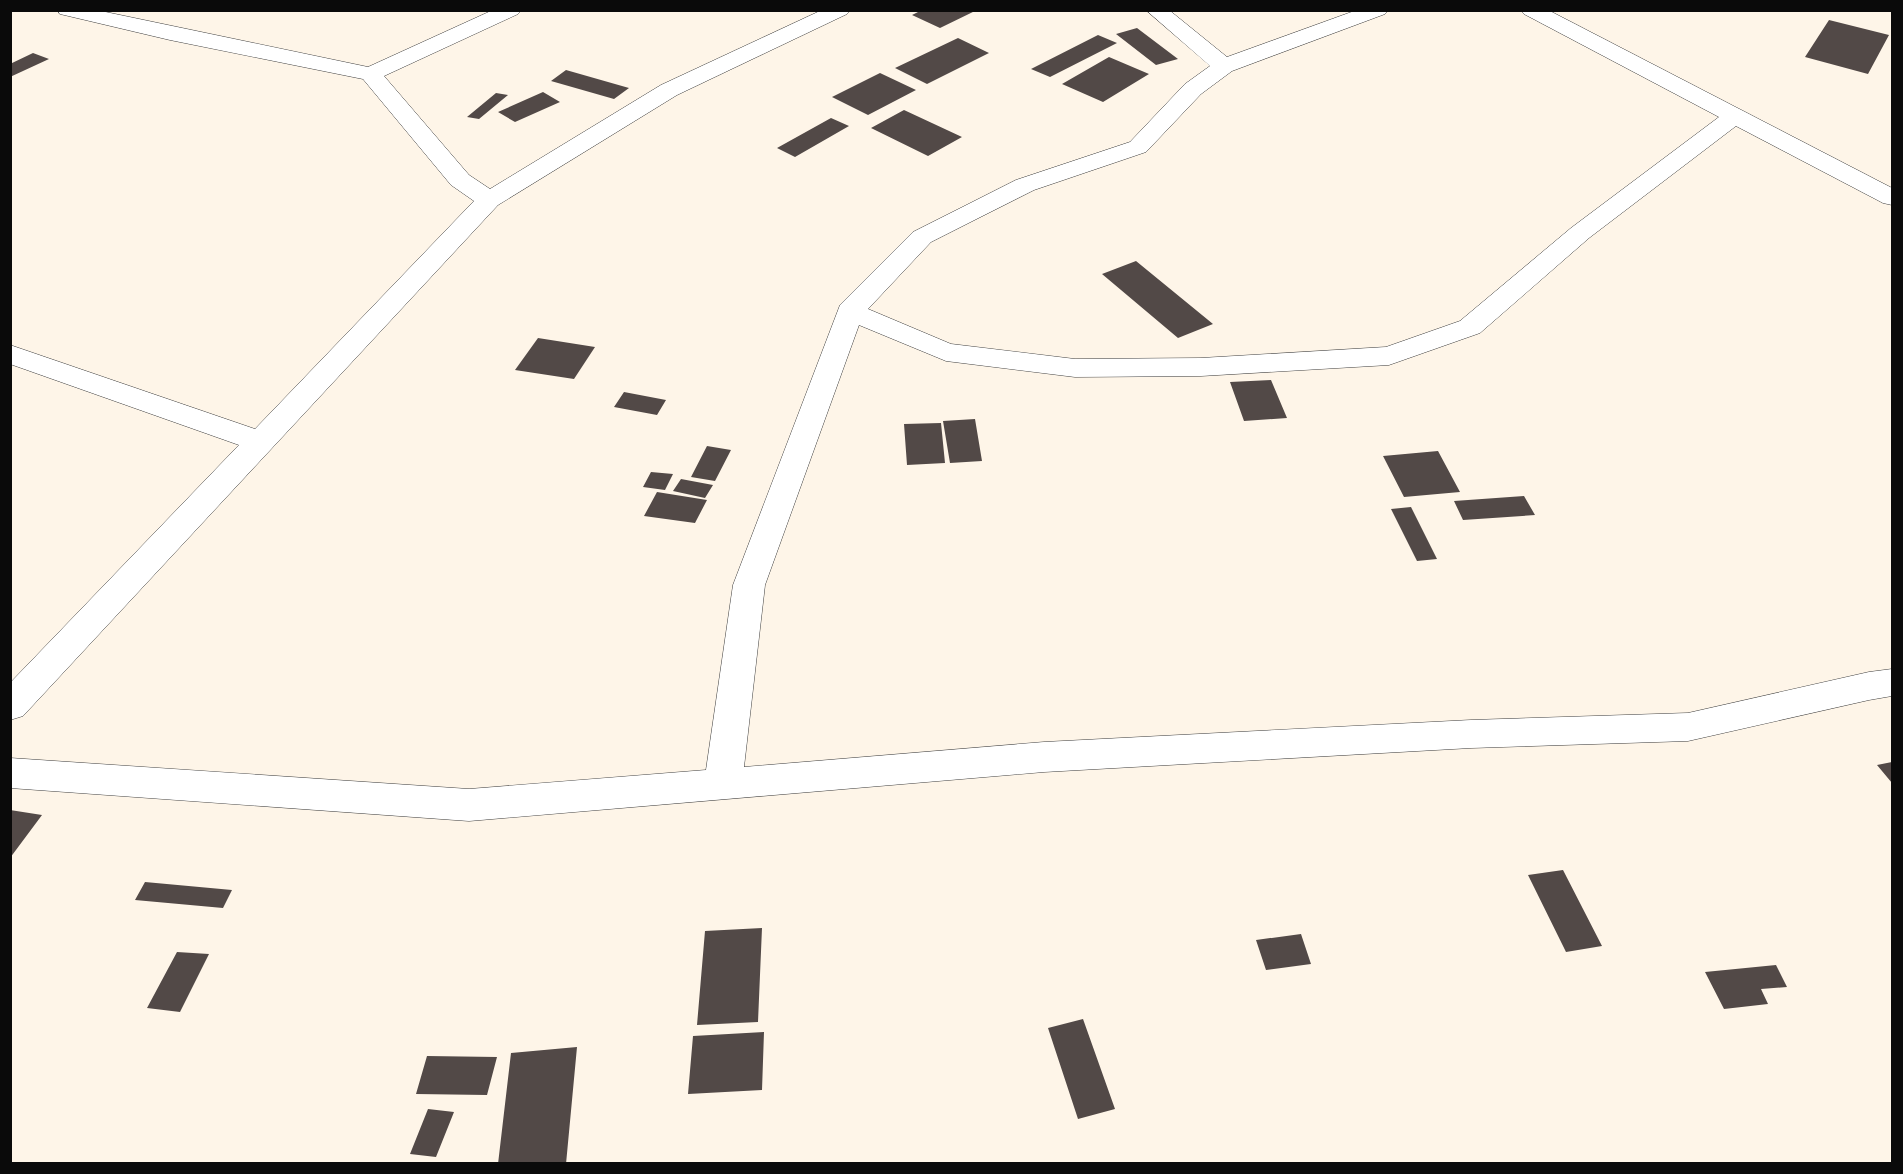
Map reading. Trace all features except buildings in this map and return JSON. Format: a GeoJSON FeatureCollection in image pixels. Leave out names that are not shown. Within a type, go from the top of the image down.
{"type":"FeatureCollection","features":[{"type":"Feature","properties":{"kind":"street"},"geometry":{"type":"LineString","coordinates":[[67,10],[170,34],[370,74],[511,10]]}},
{"type":"Feature","properties":{"kind":"street"},"geometry":{"type":"LineString","coordinates":[[10,706],[489,200],[669,90],[840,10]]}},
{"type":"Feature","properties":{"kind":"street"},"geometry":{"type":"LineString","coordinates":[[1156,10],[1224,66]]}},
{"type":"Feature","properties":{"kind":"street"},"geometry":{"type":"LineString","coordinates":[[723,784],[749,585],[850,311],[922,237],[1025,185],[1138,147],[1193,88],[1224,66],[1378,10]]}},
{"type":"Feature","properties":{"kind":"street"},"geometry":{"type":"LineString","coordinates":[[1531,10],[1893,198]]}},
{"type":"Feature","properties":{"kind":"street"},"geometry":{"type":"LineString","coordinates":[[370,74],[460,180],[489,200]]}},
{"type":"Feature","properties":{"kind":"street"},"geometry":{"type":"LineString","coordinates":[[850,311],[946,352],[1075,368],[1201,367],[1389,356],[1470,327],[1580,233],[1735,116]]}},
{"type":"Feature","properties":{"kind":"street"},"geometry":{"type":"LineString","coordinates":[[10,354],[259,441]]}},
{"type":"Feature","properties":{"kind":"street"},"geometry":{"type":"LineString","coordinates":[[10,773],[469,805],[1044,757],[1471,734],[1688,727],[1869,686],[1893,683]]}}]}
